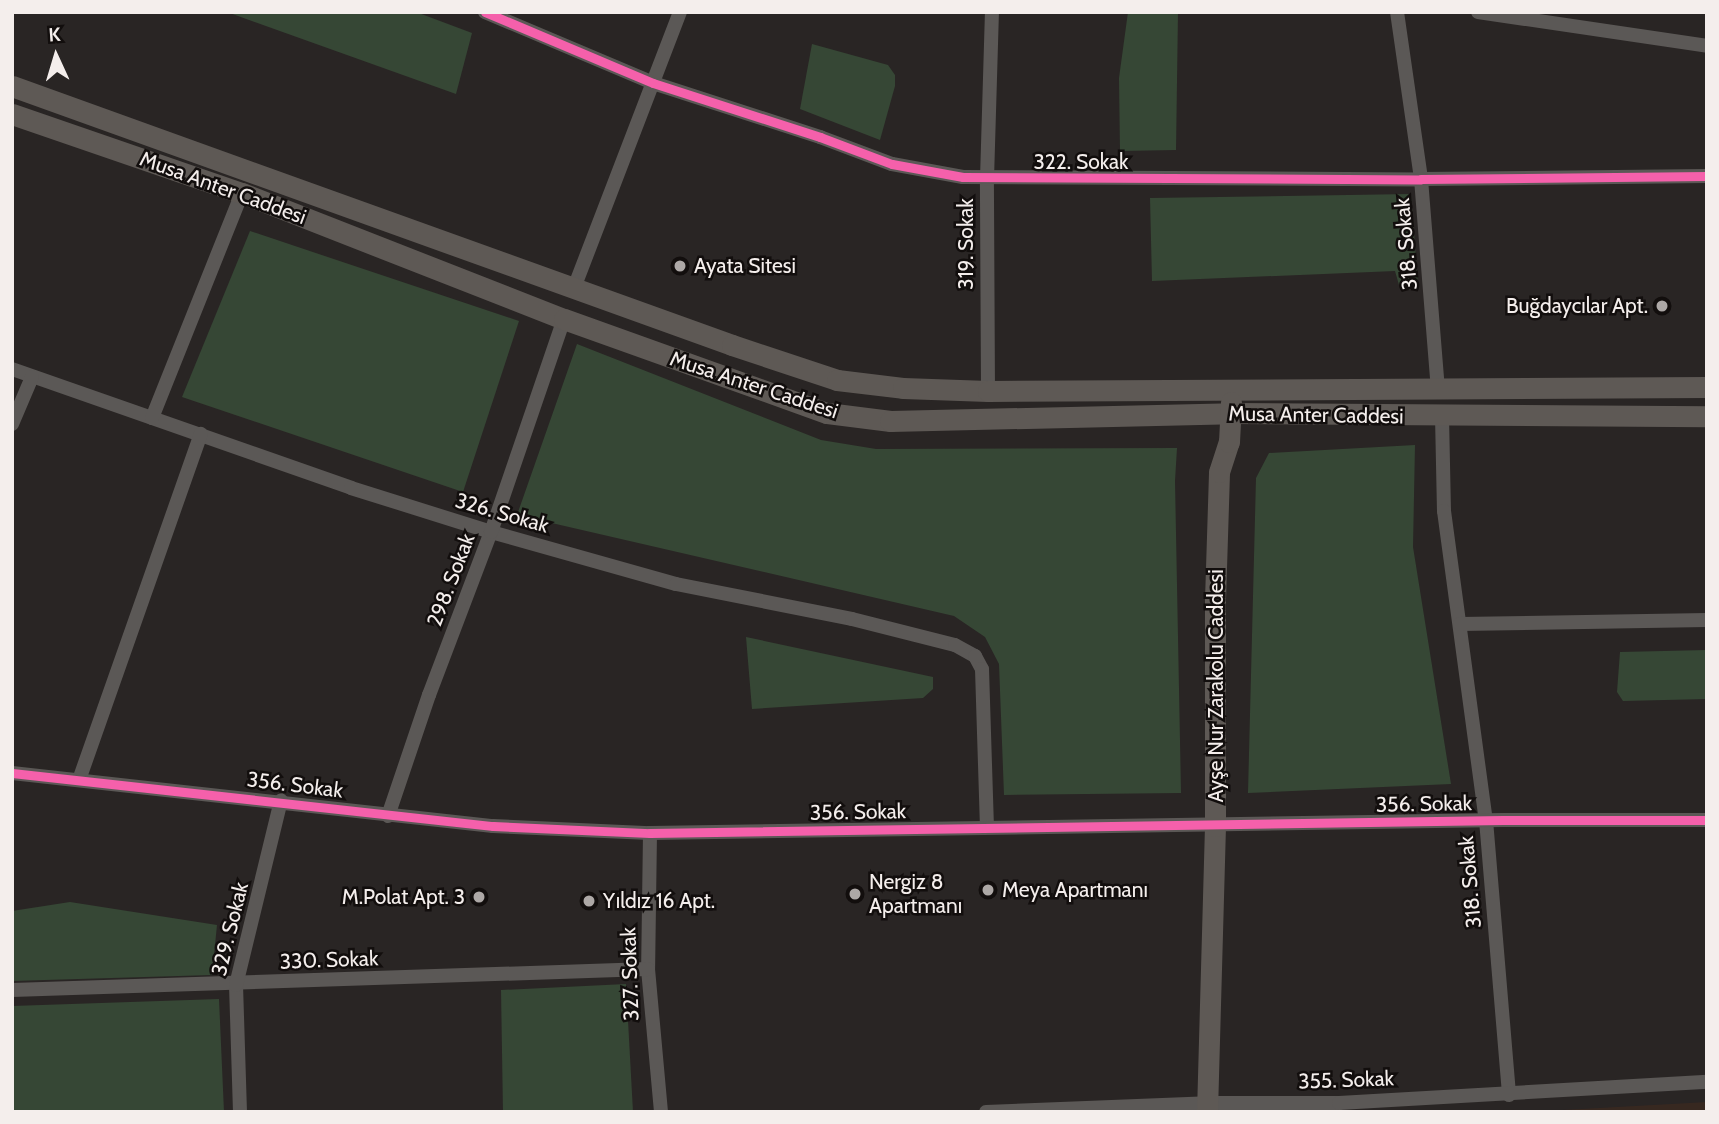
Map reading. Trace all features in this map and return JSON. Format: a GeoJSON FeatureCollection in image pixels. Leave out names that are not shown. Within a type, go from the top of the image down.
{"type":"FeatureCollection","features":[{"type":"Feature","properties":{"kind":"main road","name":"Musa Anter Caddesi"},"geometry":{"type":"LineString","coordinates":[[12,86],[837,380],[904,388],[988,391],[1707,387]]}},
{"type":"Feature","properties":{"kind":"main road","name":"Musa Anter Caddesi"},"geometry":{"type":"LineString","coordinates":[[12,114],[242,193],[564,318],[827,413],[915,421],[1232,413],[1707,416]]}},
{"type":"Feature","properties":{"kind":"main road","name":"Ayşe Nur Zarakolu Caddesi"},"geometry":{"type":"LineString","coordinates":[[1207,1108],[1215,826],[1215,600],[1219,472],[1229,442],[1232,413],[1230,389]]}},
{"type":"Feature","properties":{"kind":"street","name":"322. Sokak"},"geometry":{"type":"LineString","coordinates":[[485,12],[653,83],[820,137],[892,164],[987,179],[1707,176]]}},
{"type":"Feature","properties":{"kind":"street"},"geometry":{"type":"LineString","coordinates":[[574,288],[680,12]]}},
{"type":"Feature","properties":{"kind":"street","name":"319. Sokak"},"geometry":{"type":"LineString","coordinates":[[988,391],[987,179],[992,12]]}},
{"type":"Feature","properties":{"kind":"street","name":"318. Sokak"},"geometry":{"type":"LineString","coordinates":[[1397,12],[1421,179],[1438,389]]}},
{"type":"Feature","properties":{"kind":"street"},"geometry":{"type":"LineString","coordinates":[[1478,12],[1707,46]]}},
{"type":"Feature","properties":{"kind":"street"},"geometry":{"type":"LineString","coordinates":[[152,418],[242,193]]}},
{"type":"Feature","properties":{"kind":"street","name":"298. Sokak"},"geometry":{"type":"LineString","coordinates":[[388,816],[429,695],[491,532],[564,318]]}},
{"type":"Feature","properties":{"kind":"street","name":"326. Sokak"},"geometry":{"type":"LineString","coordinates":[[12,369],[351,488],[491,532],[684,586],[927,636],[975,656],[982,669],[986,827]]}},
{"type":"Feature","properties":{"kind":"street"},"geometry":{"type":"LineString","coordinates":[[12,424],[32,377]]}},
{"type":"Feature","properties":{"kind":"street","name":"318. Sokak"},"geometry":{"type":"LineString","coordinates":[[1442,416],[1444,511],[1486,820],[1509,1095]]}},
{"type":"Feature","properties":{"kind":"street"},"geometry":{"type":"LineString","coordinates":[[79,779],[201,434]]}},
{"type":"Feature","properties":{"kind":"street"},"geometry":{"type":"LineString","coordinates":[[1460,624],[1707,620]]}},
{"type":"Feature","properties":{"kind":"street","name":"356. Sokak"},"geometry":{"type":"LineString","coordinates":[[12,773],[281,800],[388,816],[493,826],[650,834],[1486,820],[1707,820]]}},
{"type":"Feature","properties":{"kind":"street","name":"329. Sokak"},"geometry":{"type":"LineString","coordinates":[[240,1112],[236,985],[281,800]]}},
{"type":"Feature","properties":{"kind":"street","name":"327. Sokak"},"geometry":{"type":"LineString","coordinates":[[650,834],[648,969],[661,1112]]}},
{"type":"Feature","properties":{"kind":"street","name":"330. Sokak"},"geometry":{"type":"LineString","coordinates":[[12,990],[236,985],[648,969]]}},
{"type":"Feature","properties":{"kind":"street","name":"355. Sokak"},"geometry":{"type":"LineString","coordinates":[[986,1112],[1339,1103],[1707,1082]]}},
{"type":"Feature","properties":{"kind":"shaded area"},"geometry":{"type":"Polygon","coordinates":[[[1707,1102],[1707,1112],[1527,1112],[1707,1102]]]}},
{"type":"Feature","properties":{"kind":"green space"},"geometry":{"type":"Polygon","coordinates":[[[227,12],[416,12],[472,33],[456,94],[227,12]]]}},
{"type":"Feature","properties":{"kind":"green space"},"geometry":{"type":"Polygon","coordinates":[[[1128,12],[1178,12],[1176,150],[1120,151],[1119,78],[1128,12]]]}},
{"type":"Feature","properties":{"kind":"green space"},"geometry":{"type":"Polygon","coordinates":[[[812,44],[888,65],[895,75],[895,86],[880,140],[800,109],[812,44]]]}},
{"type":"Feature","properties":{"kind":"green space"},"geometry":{"type":"Polygon","coordinates":[[[1411,194],[1418,285],[1399,285],[1395,271],[1152,281],[1150,198],[1411,194]]]}},
{"type":"Feature","properties":{"kind":"green space"},"geometry":{"type":"Polygon","coordinates":[[[250,231],[519,321],[463,492],[182,397],[250,231]]]}},
{"type":"Feature","properties":{"kind":"green space"},"geometry":{"type":"Polygon","coordinates":[[[577,344],[821,440],[876,449],[1177,448],[1175,481],[1181,793],[1004,795],[999,664],[985,637],[954,616],[517,515],[577,344]]]}},
{"type":"Feature","properties":{"kind":"green space"},"geometry":{"type":"Polygon","coordinates":[[[1415,445],[1413,547],[1451,784],[1248,793],[1256,478],[1269,453],[1415,445]]]}},
{"type":"Feature","properties":{"kind":"green space"},"geometry":{"type":"Polygon","coordinates":[[[746,637],[933,677],[933,689],[923,698],[752,709],[746,637]]]}},
{"type":"Feature","properties":{"kind":"green space"},"geometry":{"type":"Polygon","coordinates":[[[1707,650],[1707,699],[1623,701],[1617,692],[1620,652],[1707,650]]]}},
{"type":"Feature","properties":{"kind":"green space"},"geometry":{"type":"Polygon","coordinates":[[[70,902],[217,925],[212,975],[12,981],[12,911],[70,902]]]}},
{"type":"Feature","properties":{"kind":"green space"},"geometry":{"type":"Polygon","coordinates":[[[626,984],[633,1112],[503,1112],[501,990],[626,984]]]}},
{"type":"Feature","properties":{"kind":"green space"},"geometry":{"type":"Polygon","coordinates":[[[219,999],[224,1112],[12,1112],[12,1006],[219,999]]]}},
{"type":"Feature","properties":{"kind":"cycle path"},"geometry":{"type":"LineString","coordinates":[[485,12],[653,83],[820,137],[892,164],[963,177],[1421,179],[1707,176]]}},
{"type":"Feature","properties":{"kind":"cycle path"},"geometry":{"type":"LineString","coordinates":[[12,773],[493,826],[650,833],[1503,820],[1707,820]]}},
{"type":"Feature","properties":{"kind":"place","name":"Ayata Sitesi"},"geometry":{"type":"Point","coordinates":[680,266]}},
{"type":"Feature","properties":{"kind":"place","name":"Buğdaycılar Apt."},"geometry":{"type":"Point","coordinates":[1662,306]}},
{"type":"Feature","properties":{"kind":"place","name":"Meya Apartmanı"},"geometry":{"type":"Point","coordinates":[988,890]}},
{"type":"Feature","properties":{"kind":"place","name":"Nergiz 8 Apartmanı"},"geometry":{"type":"Point","coordinates":[855,894]}},
{"type":"Feature","properties":{"kind":"place","name":"M.Polat Apt. 3"},"geometry":{"type":"Point","coordinates":[479,897]}},
{"type":"Feature","properties":{"kind":"place","name":"Yıldız 16 Apt."},"geometry":{"type":"Point","coordinates":[589,901]}}]}
